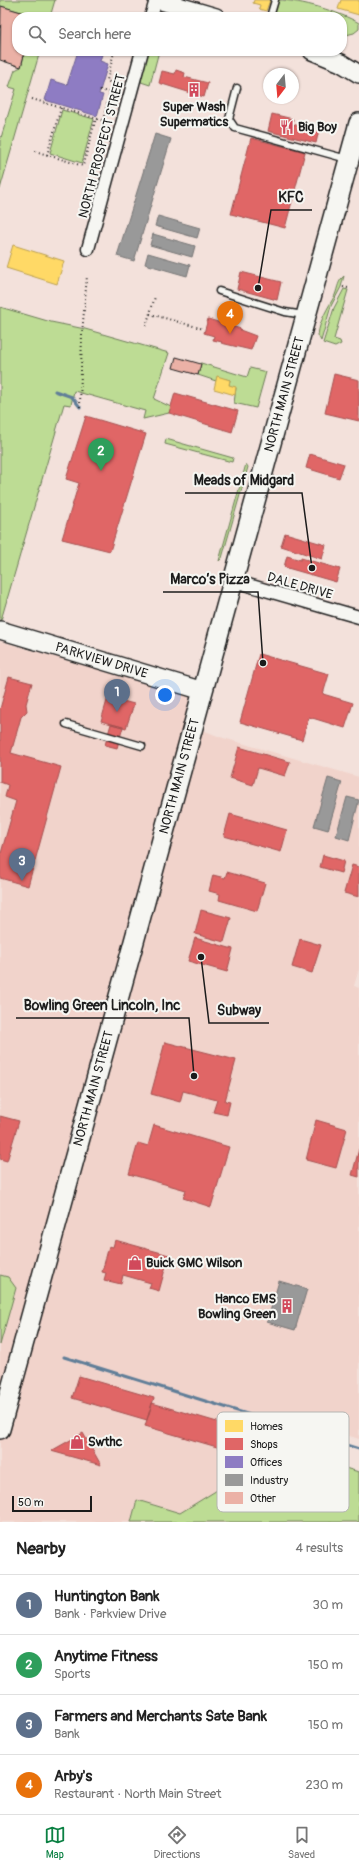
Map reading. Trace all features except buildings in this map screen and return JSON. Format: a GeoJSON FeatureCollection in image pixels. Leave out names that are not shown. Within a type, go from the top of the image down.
{"type":"FeatureCollection","features":[{"type":"Feature","properties":{"kind":"main road","name":"NORTH MAIN STREET"},"geometry":{"type":"LineString","coordinates":[[0,1429],[359,123]]}},
{"type":"Feature","properties":{"kind":"street"},"geometry":{"type":"LineString","coordinates":[[153,12],[157,0],[199,12]]}},
{"type":"Feature","properties":{"kind":"street","name":"NORTH PROSPECT STREET"},"geometry":{"type":"LineString","coordinates":[[88,249],[141,56]]}},
{"type":"Feature","properties":{"kind":"street"},"geometry":{"type":"LineString","coordinates":[[324,56],[341,63],[359,74]]}},
{"type":"Feature","properties":{"kind":"street","name":"DALE DRIVE"},"geometry":{"type":"LineString","coordinates":[[234,581],[359,617]]}},
{"type":"Feature","properties":{"kind":"street","name":"PARKVIEW DRIVE"},"geometry":{"type":"LineString","coordinates":[[0,630],[204,691]]}},
{"type":"Feature","properties":{"kind":"lane"},"geometry":{"type":"LineString","coordinates":[[271,12],[275,0]]}},
{"type":"Feature","properties":{"kind":"lane"},"geometry":{"type":"LineString","coordinates":[[237,88],[228,119],[235,128],[349,160]]}},
{"type":"Feature","properties":{"kind":"lane"},"geometry":{"type":"LineString","coordinates":[[219,291],[285,312],[306,315]]}},
{"type":"Feature","properties":{"kind":"lane"},"geometry":{"type":"LineString","coordinates":[[66,724],[142,746]]}},
{"type":"Feature","properties":{"kind":"path"},"geometry":{"type":"LineString","coordinates":[[102,120],[112,85],[107,80],[113,56]]}},
{"type":"Feature","properties":{"kind":"path"},"geometry":{"type":"LineString","coordinates":[[100,90],[130,98]]}},
{"type":"Feature","properties":{"kind":"path"},"geometry":{"type":"LineString","coordinates":[[32,99],[122,127]]}},
{"type":"Feature","properties":{"kind":"path"},"geometry":{"type":"LineString","coordinates":[[47,155],[61,108]]}},
{"type":"Feature","properties":{"kind":"path"},"geometry":{"type":"LineString","coordinates":[[34,151],[83,166],[96,118]]}},
{"type":"Feature","properties":{"kind":"path"},"geometry":{"type":"LineString","coordinates":[[80,407],[83,325],[87,276]]}},
{"type":"Feature","properties":{"kind":"path"},"geometry":{"type":"LineString","coordinates":[[343,287],[348,288]]}},
{"type":"Feature","properties":{"kind":"path"},"geometry":{"type":"LineString","coordinates":[[146,326],[155,297]]}},
{"type":"Feature","properties":{"kind":"path"},"geometry":{"type":"LineString","coordinates":[[150,314],[204,330]]}},
{"type":"Feature","properties":{"kind":"shaded area"},"geometry":{"type":"Polygon","coordinates":[[[0,641],[193,697],[186,723],[220,737],[359,777],[359,969],[354,986],[359,988],[359,1439],[349,1436],[349,1412],[217,1412],[217,1490],[180,1513],[137,1500],[131,1522],[0,1522],[0,1345],[16,1288],[0,1275],[0,641]]]}},
{"type":"Feature","properties":{"kind":"green space"},"geometry":{"type":"Polygon","coordinates":[[[0,0],[55,0],[51,12],[21,12],[0,6],[0,0]]]}},
{"type":"Feature","properties":{"kind":"green space"},"geometry":{"type":"Polygon","coordinates":[[[278,0],[308,4],[334,12],[275,12],[278,0]]]}},
{"type":"Feature","properties":{"kind":"green space"},"geometry":{"type":"Polygon","coordinates":[[[347,17],[359,23],[359,29],[354,33],[347,35],[347,17]]]}},
{"type":"Feature","properties":{"kind":"green space"},"geometry":{"type":"Polygon","coordinates":[[[24,56],[39,56],[0,189],[0,141],[16,89],[9,87],[15,70],[21,67],[24,56]]]}},
{"type":"Feature","properties":{"kind":"green space"},"geometry":{"type":"Polygon","coordinates":[[[146,56],[158,56],[150,85],[141,82],[141,73],[146,56]]]}},
{"type":"Feature","properties":{"kind":"green space"},"geometry":{"type":"Polygon","coordinates":[[[62,110],[94,119],[82,163],[50,153],[62,110]]]}},
{"type":"Feature","properties":{"kind":"green space"},"geometry":{"type":"Polygon","coordinates":[[[344,276],[341,287],[331,306],[321,341],[318,335],[321,324],[335,295],[339,282],[344,276]]]}},
{"type":"Feature","properties":{"kind":"green space"},"geometry":{"type":"Polygon","coordinates":[[[344,289],[348,290],[334,339],[340,341],[341,344],[335,347],[323,343],[334,308],[344,289]]]}},
{"type":"Feature","properties":{"kind":"green space"},"geometry":{"type":"Polygon","coordinates":[[[0,307],[169,353],[154,399],[171,407],[169,413],[143,419],[145,411],[74,391],[71,405],[64,404],[1,620],[0,620],[0,307]]]}},
{"type":"Feature","properties":{"kind":"green space"},"geometry":{"type":"Polygon","coordinates":[[[201,363],[247,377],[250,368],[266,372],[256,408],[234,403],[236,388],[229,385],[230,380],[217,377],[216,381],[198,375],[201,363]]]}},
{"type":"Feature","properties":{"kind":"green space"},"geometry":{"type":"Polygon","coordinates":[[[166,439],[233,458],[232,462],[165,444],[166,439]]]}},
{"type":"Feature","properties":{"kind":"green space"},"geometry":{"type":"Polygon","coordinates":[[[246,464],[248,467],[222,558],[219,561],[246,464]]]}},
{"type":"Feature","properties":{"kind":"green space"},"geometry":{"type":"Polygon","coordinates":[[[0,1275],[8,1277],[16,1288],[0,1345],[0,1275]]]}},
{"type":"Feature","properties":{"kind":"green space"},"geometry":{"type":"Polygon","coordinates":[[[349,1469],[359,1472],[359,1522],[131,1522],[137,1500],[180,1513],[217,1490],[217,1512],[349,1512],[349,1469]]]}},
{"type":"Feature","properties":{"kind":"waterway"},"geometry":{"type":"LineString","coordinates":[[55,391],[72,397],[80,407]]}},
{"type":"Feature","properties":{"kind":"waterway"},"geometry":{"type":"LineString","coordinates":[[64,1357],[240,1412]]}},
{"type":"Feature","properties":{"kind":"waterway"},"geometry":{"type":"LineString","coordinates":[[349,1446],[359,1449]]}},
{"type":"Feature","properties":{"kind":"place","name":"Super Wash Supermatics"},"geometry":{"type":"Point","coordinates":[194,90]}},
{"type":"Feature","properties":{"kind":"place","name":"Big Boy"},"geometry":{"type":"Point","coordinates":[287,127]}},
{"type":"Feature","properties":{"kind":"place","name":"KFC"},"geometry":{"type":"Point","coordinates":[258,288]}},
{"type":"Feature","properties":{"kind":"place","name":"Arby's"},"geometry":{"type":"Point","coordinates":[230,334]}},
{"type":"Feature","properties":{"kind":"place","name":"Anytime Fitness"},"geometry":{"type":"Point","coordinates":[101,471]}},
{"type":"Feature","properties":{"kind":"place","name":"Meads of Midgard"},"geometry":{"type":"Point","coordinates":[312,568]}},
{"type":"Feature","properties":{"kind":"place","name":"Marco’s Pizza"},"geometry":{"type":"Point","coordinates":[263,663]}},
{"type":"Feature","properties":{"kind":"place","name":"Huntington Bank"},"geometry":{"type":"Point","coordinates":[117,712]}},
{"type":"Feature","properties":{"kind":"place","name":"Farmers and Merchants Sate Bank"},"geometry":{"type":"Point","coordinates":[22,881]}},
{"type":"Feature","properties":{"kind":"place","name":"Subway"},"geometry":{"type":"Point","coordinates":[201,957]}},
{"type":"Feature","properties":{"kind":"place","name":"Bowling Green Lincoln, Inc"},"geometry":{"type":"Point","coordinates":[194,1076]}},
{"type":"Feature","properties":{"kind":"place","name":"Buick GMC Wilson"},"geometry":{"type":"Point","coordinates":[135,1263]}},
{"type":"Feature","properties":{"kind":"place","name":"Hanco EMS Bowling Green"},"geometry":{"type":"Point","coordinates":[287,1306]}},
{"type":"Feature","properties":{"kind":"place","name":"Swthc"},"geometry":{"type":"Point","coordinates":[77,1442]}}]}
